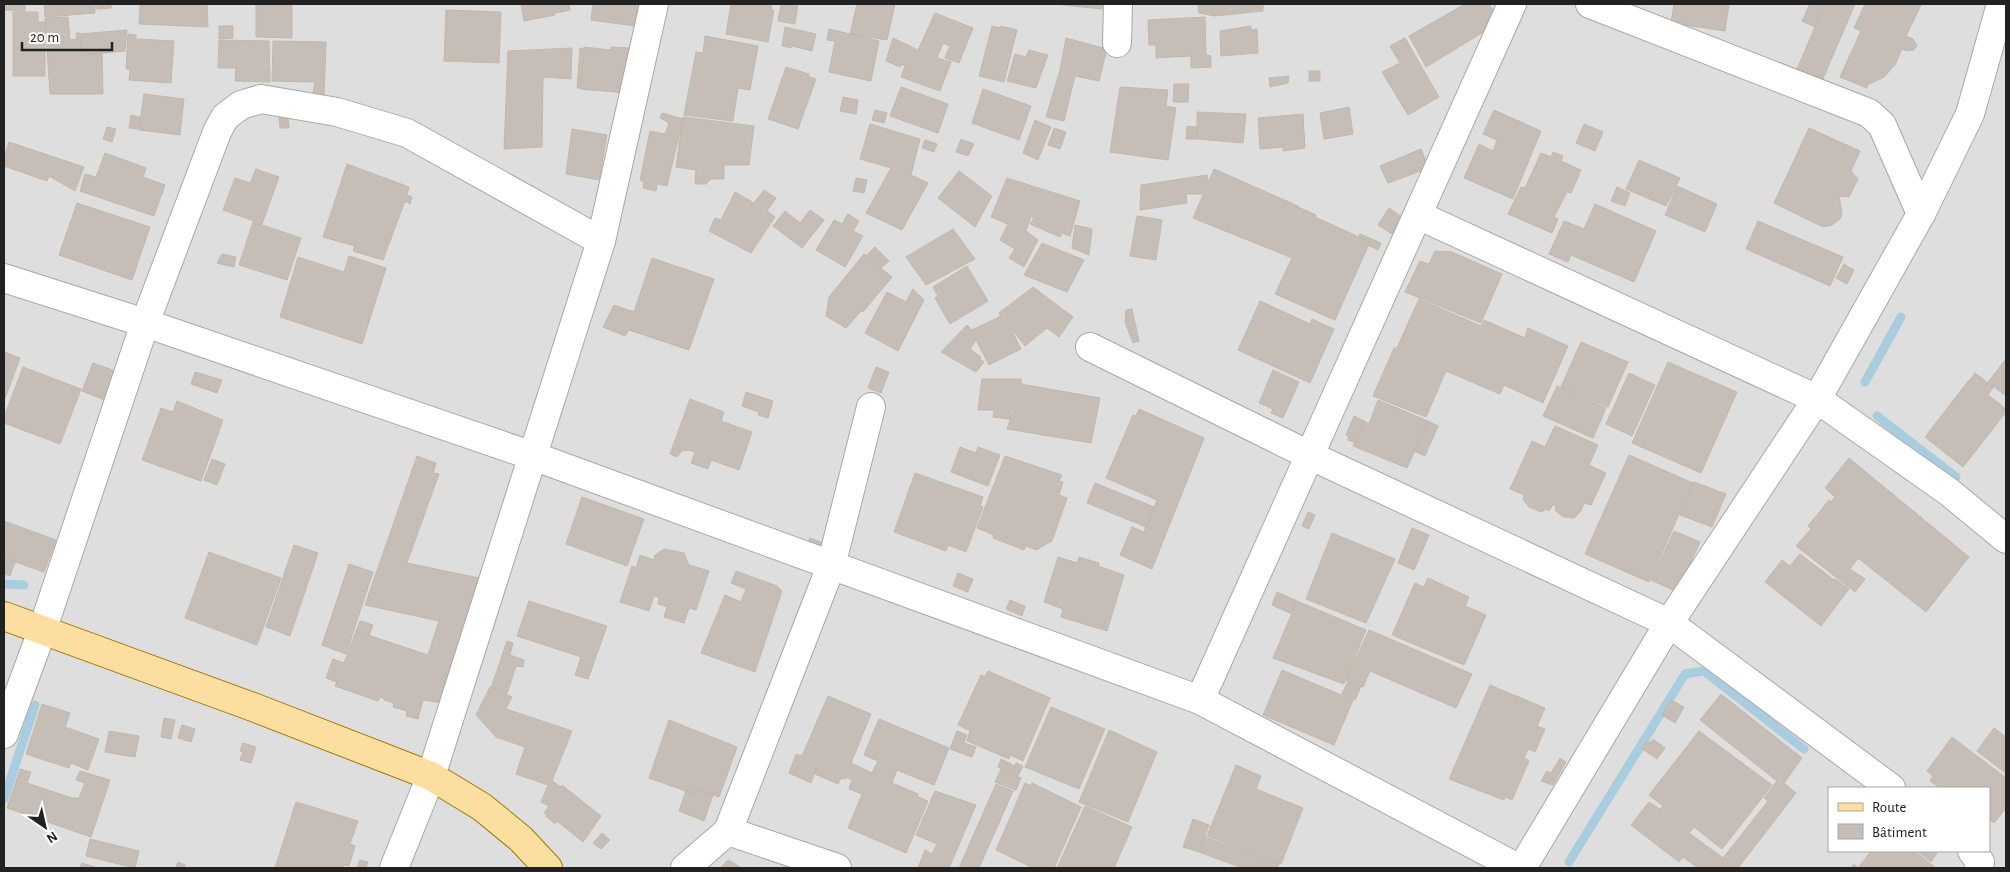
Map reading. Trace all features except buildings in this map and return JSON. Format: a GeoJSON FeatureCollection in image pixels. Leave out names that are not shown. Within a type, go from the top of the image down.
{"type":"FeatureCollection","features":[{"type":"Feature","properties":{"kind":"main road"},"geometry":{"type":"LineString","coordinates":[[4,616],[253,707],[431,776],[482,807],[521,839],[548,868]]}},
{"type":"Feature","properties":{"kind":"street"},"geometry":{"type":"LineString","coordinates":[[394,868],[431,776],[601,241],[654,4]]}},
{"type":"Feature","properties":{"kind":"street"},"geometry":{"type":"LineString","coordinates":[[1117,43],[1118,4]]}},
{"type":"Feature","properties":{"kind":"street"},"geometry":{"type":"LineString","coordinates":[[1200,700],[1512,4]]}},
{"type":"Feature","properties":{"kind":"street"},"geometry":{"type":"LineString","coordinates":[[1590,4],[1869,113],[1882,124],[1921,214]]}},
{"type":"Feature","properties":{"kind":"street"},"geometry":{"type":"LineString","coordinates":[[4,278],[145,323],[533,456],[1200,700],[1520,868],[1669,623],[1816,399],[1921,214],[1970,114],[2002,4]]}},
{"type":"Feature","properties":{"kind":"street"},"geometry":{"type":"LineString","coordinates":[[4,734],[42,631],[145,323],[214,141],[225,117],[241,105],[261,99],[337,112],[407,133],[601,241]]}},
{"type":"Feature","properties":{"kind":"street"},"geometry":{"type":"LineString","coordinates":[[1418,215],[1816,399],[1949,492],[2006,539]]}},
{"type":"Feature","properties":{"kind":"street"},"geometry":{"type":"LineString","coordinates":[[1090,347],[1310,455],[1669,623],[1890,787]]}},
{"type":"Feature","properties":{"kind":"street"},"geometry":{"type":"LineString","coordinates":[[685,868],[728,831],[830,566],[871,407]]}},
{"type":"Feature","properties":{"kind":"street"},"geometry":{"type":"LineString","coordinates":[[728,831],[837,868]]}},
{"type":"Feature","properties":{"kind":"street"},"geometry":{"type":"LineString","coordinates":[[1973,852],[1980,862],[1979,868]]}},
{"type":"Feature","properties":{"kind":"shaded area"},"geometry":{"type":"Polygon","coordinates":[[[4,4],[2006,4],[2006,868],[4,868],[4,4]]]}},
{"type":"Feature","properties":{"kind":"waterway"},"geometry":{"type":"LineString","coordinates":[[1865,382],[1901,317]]}},
{"type":"Feature","properties":{"kind":"waterway"},"geometry":{"type":"LineString","coordinates":[[1877,416],[1956,477]]}},
{"type":"Feature","properties":{"kind":"waterway"},"geometry":{"type":"LineString","coordinates":[[4,584],[24,585]]}},
{"type":"Feature","properties":{"kind":"waterway"},"geometry":{"type":"LineString","coordinates":[[1569,862],[1685,674],[1704,671],[1804,749]]}},
{"type":"Feature","properties":{"kind":"waterway"},"geometry":{"type":"LineString","coordinates":[[4,799],[35,705]]}}]}
